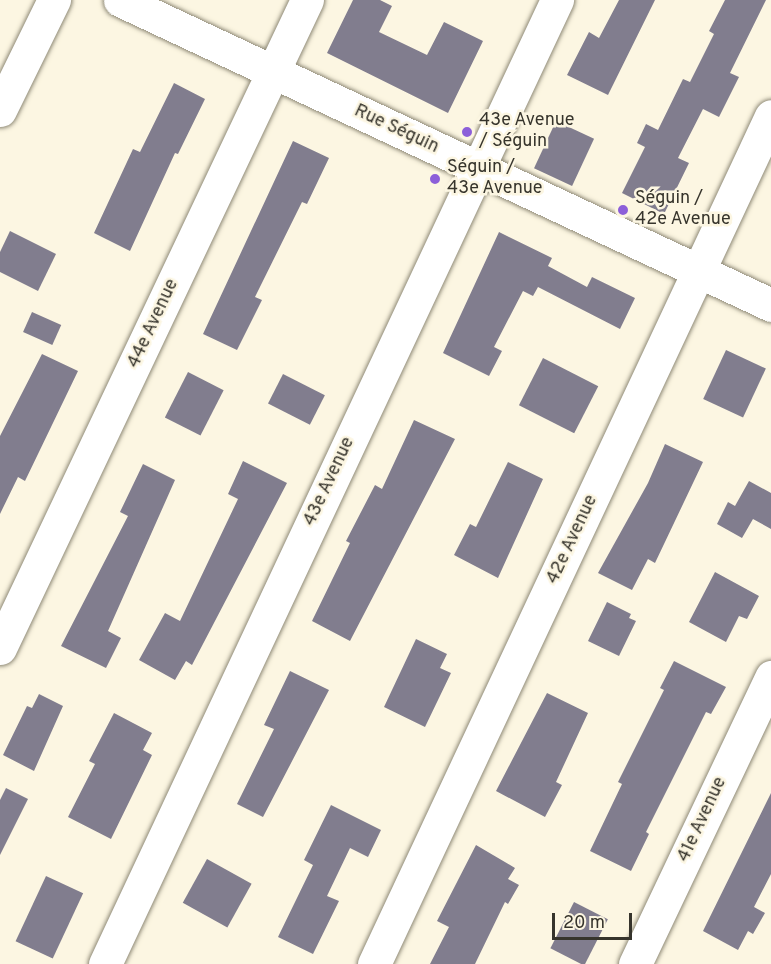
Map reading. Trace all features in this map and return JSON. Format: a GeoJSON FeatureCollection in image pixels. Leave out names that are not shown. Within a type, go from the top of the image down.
{"type":"FeatureCollection","features":[{"type":"Feature","properties":{"kind":"street"},"geometry":{"type":"LineString","coordinates":[[0,110],[54,0]]}},
{"type":"Feature","properties":{"kind":"street","name":"Rue Séguin"},"geometry":{"type":"LineString","coordinates":[[120,0],[771,305]]}},
{"type":"Feature","properties":{"kind":"street","name":"44e Avenue"},"geometry":{"type":"LineString","coordinates":[[0,648],[308,0]]}},
{"type":"Feature","properties":{"kind":"street","name":"43e Avenue"},"geometry":{"type":"LineString","coordinates":[[105,964],[557,0]]}},
{"type":"Feature","properties":{"kind":"street","name":"42e Avenue"},"geometry":{"type":"LineString","coordinates":[[374,964],[771,116]]}},
{"type":"Feature","properties":{"kind":"street","name":"41e Avenue"},"geometry":{"type":"LineString","coordinates":[[635,964],[771,677]]}},
{"type":"Feature","properties":{"kind":"building"},"geometry":{"type":"Polygon","coordinates":[[[353,0],[380,0],[392,6],[379,32],[427,55],[444,22],[483,41],[448,113],[327,53],[353,0]]]}},
{"type":"Feature","properties":{"kind":"building"},"geometry":{"type":"Polygon","coordinates":[[[619,0],[655,0],[608,95],[567,75],[589,32],[599,38],[619,0]]]}},
{"type":"Feature","properties":{"kind":"building"},"geometry":{"type":"Polygon","coordinates":[[[725,0],[766,0],[730,73],[739,77],[719,117],[703,109],[678,158],[689,163],[664,214],[622,193],[645,147],[637,143],[646,124],[658,130],[683,79],[690,82],[714,34],[709,31],[725,0]]]}},
{"type":"Feature","properties":{"kind":"building"},"geometry":{"type":"Polygon","coordinates":[[[174,83],[205,99],[178,154],[175,153],[130,251],[94,233],[133,149],[140,152],[174,83]]]}},
{"type":"Feature","properties":{"kind":"building"},"geometry":{"type":"Polygon","coordinates":[[[556,121],[594,139],[572,186],[534,168],[556,121]]]}},
{"type":"Feature","properties":{"kind":"building"},"geometry":{"type":"Polygon","coordinates":[[[293,141],[329,158],[307,204],[302,202],[255,297],[262,300],[237,350],[203,334],[293,141]]]}},
{"type":"Feature","properties":{"kind":"building"},"geometry":{"type":"Polygon","coordinates":[[[10,231],[56,254],[38,291],[0,272],[0,252],[10,231]]]}},
{"type":"Feature","properties":{"kind":"building"},"geometry":{"type":"Polygon","coordinates":[[[499,232],[552,258],[548,266],[587,287],[592,277],[635,298],[620,329],[538,287],[533,296],[523,291],[494,347],[502,351],[489,376],[443,353],[499,232]]]}},
{"type":"Feature","properties":{"kind":"building"},"geometry":{"type":"Polygon","coordinates":[[[32,312],[61,325],[52,345],[23,332],[32,312]]]}},
{"type":"Feature","properties":{"kind":"building"},"geometry":{"type":"Polygon","coordinates":[[[726,350],[766,369],[743,418],[703,399],[726,350]]]}},
{"type":"Feature","properties":{"kind":"building"},"geometry":{"type":"Polygon","coordinates":[[[42,354],[78,371],[25,481],[18,477],[0,514],[0,436],[42,354]]]}},
{"type":"Feature","properties":{"kind":"building"},"geometry":{"type":"Polygon","coordinates":[[[543,358],[598,386],[574,433],[519,405],[543,358]]]}},
{"type":"Feature","properties":{"kind":"building"},"geometry":{"type":"Polygon","coordinates":[[[188,372],[224,390],[200,436],[165,417],[188,372]]]}},
{"type":"Feature","properties":{"kind":"building"},"geometry":{"type":"Polygon","coordinates":[[[283,374],[325,395],[310,425],[268,403],[283,374]]]}},
{"type":"Feature","properties":{"kind":"building"},"geometry":{"type":"Polygon","coordinates":[[[414,420],[455,439],[350,641],[312,621],[350,543],[346,541],[375,485],[382,489],[414,420]]]}},
{"type":"Feature","properties":{"kind":"building"},"geometry":{"type":"Polygon","coordinates":[[[665,444],[703,462],[655,563],[648,559],[632,590],[598,573],[648,483],[665,444]]]}},
{"type":"Feature","properties":{"kind":"building"},"geometry":{"type":"Polygon","coordinates":[[[243,461],[287,483],[192,665],[186,661],[175,680],[139,660],[165,613],[180,621],[238,499],[228,494],[243,461]]]}},
{"type":"Feature","properties":{"kind":"building"},"geometry":{"type":"Polygon","coordinates":[[[508,462],[543,479],[498,578],[454,555],[470,524],[476,527],[508,462]]]}},
{"type":"Feature","properties":{"kind":"building"},"geometry":{"type":"Polygon","coordinates":[[[143,464],[175,480],[108,631],[121,638],[106,668],[61,646],[128,516],[120,512],[143,464]]]}},
{"type":"Feature","properties":{"kind":"building"},"geometry":{"type":"Polygon","coordinates":[[[749,481],[771,493],[771,529],[753,519],[742,538],[717,524],[728,502],[735,506],[749,481]]]}},
{"type":"Feature","properties":{"kind":"building"},"geometry":{"type":"Polygon","coordinates":[[[715,572],[759,596],[747,619],[739,616],[726,642],[689,622],[715,572]]]}},
{"type":"Feature","properties":{"kind":"building"},"geometry":{"type":"Polygon","coordinates":[[[607,602],[631,614],[629,618],[636,621],[619,656],[588,641],[607,602]]]}},
{"type":"Feature","properties":{"kind":"building"},"geometry":{"type":"Polygon","coordinates":[[[416,639],[447,654],[440,668],[451,673],[425,727],[384,707],[416,639]]]}},
{"type":"Feature","properties":{"kind":"building"},"geometry":{"type":"Polygon","coordinates":[[[674,661],[726,687],[711,714],[706,712],[646,832],[649,834],[631,871],[590,851],[622,784],[618,782],[664,690],[660,688],[674,661]]]}},
{"type":"Feature","properties":{"kind":"building"},"geometry":{"type":"Polygon","coordinates":[[[290,671],[329,690],[263,817],[237,804],[274,729],[264,725],[290,671]]]}},
{"type":"Feature","properties":{"kind":"building"},"geometry":{"type":"Polygon","coordinates":[[[547,693],[588,713],[556,782],[562,785],[545,817],[496,791],[547,693]]]}},
{"type":"Feature","properties":{"kind":"building"},"geometry":{"type":"Polygon","coordinates":[[[39,694],[63,706],[34,771],[3,755],[27,706],[32,708],[39,694]]]}},
{"type":"Feature","properties":{"kind":"building"},"geometry":{"type":"Polygon","coordinates":[[[114,713],[152,733],[143,750],[152,755],[111,839],[68,817],[95,764],[89,761],[114,713]]]}},
{"type":"Feature","properties":{"kind":"building"},"geometry":{"type":"Polygon","coordinates":[[[6,788],[28,799],[0,855],[0,800],[6,788]]]}},
{"type":"Feature","properties":{"kind":"building"},"geometry":{"type":"Polygon","coordinates":[[[771,793],[771,874],[754,907],[765,913],[753,934],[748,931],[738,950],[703,931],[771,793]]]}},
{"type":"Feature","properties":{"kind":"building"},"geometry":{"type":"Polygon","coordinates":[[[331,805],[381,830],[368,857],[350,848],[327,896],[339,901],[313,954],[278,937],[313,865],[304,860],[331,805]]]}},
{"type":"Feature","properties":{"kind":"building"},"geometry":{"type":"Polygon","coordinates":[[[476,845],[515,868],[508,879],[519,885],[508,904],[505,902],[475,964],[430,964],[449,927],[437,921],[476,845]]]}},
{"type":"Feature","properties":{"kind":"building"},"geometry":{"type":"Polygon","coordinates":[[[207,859],[252,884],[227,927],[183,903],[207,859]]]}},
{"type":"Feature","properties":{"kind":"building"},"geometry":{"type":"Polygon","coordinates":[[[46,876],[83,893],[53,959],[16,941],[46,876]]]}},
{"type":"Feature","properties":{"kind":"building"},"geometry":{"type":"Polygon","coordinates":[[[574,902],[608,919],[585,964],[550,948],[574,902]]]}},
{"type":"Feature","properties":{"kind":"place","name":"43e Avenue / Séguin"},"geometry":{"type":"Point","coordinates":[467,132]}},
{"type":"Feature","properties":{"kind":"place","name":"Séguin / 43e Avenue"},"geometry":{"type":"Point","coordinates":[435,179]}},
{"type":"Feature","properties":{"kind":"place","name":"Séguin / 42e Avenue"},"geometry":{"type":"Point","coordinates":[623,210]}}]}
